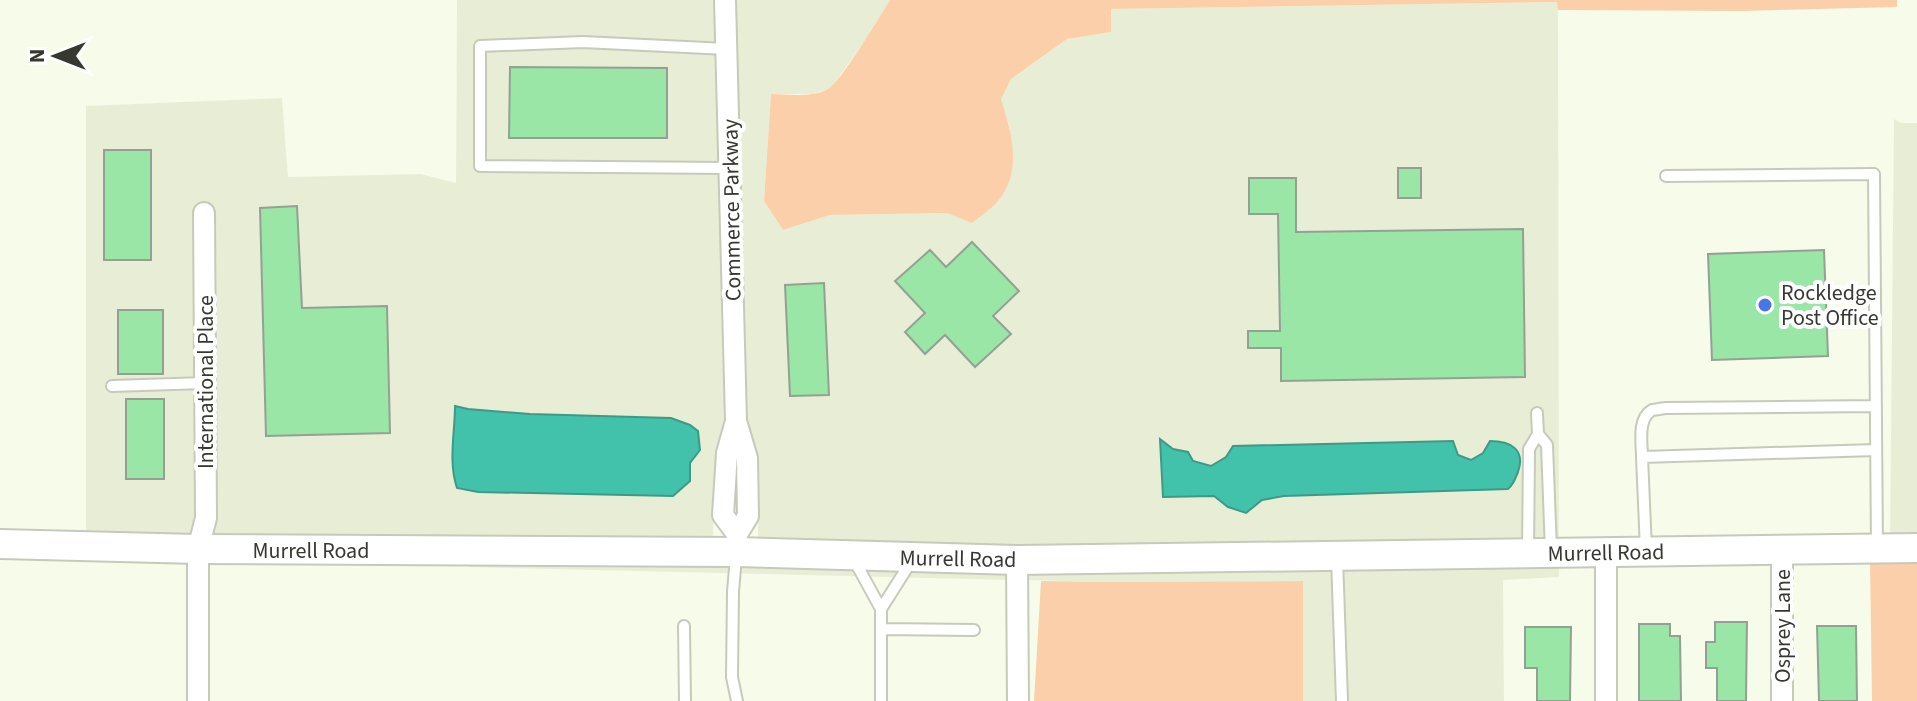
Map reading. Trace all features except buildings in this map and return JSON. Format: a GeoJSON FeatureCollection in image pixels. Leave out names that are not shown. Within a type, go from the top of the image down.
{"type":"FeatureCollection","features":[{"type":"Feature","properties":{"kind":"street","name":"Commerce Parkway"},"geometry":{"type":"LineString","coordinates":[[725,0],[736,421],[747,458],[748,516],[737,543]]}},
{"type":"Feature","properties":{"kind":"street","name":"International Place"},"geometry":{"type":"LineString","coordinates":[[198,701],[198,549],[206,518],[204,213]]}},
{"type":"Feature","properties":{"kind":"street","name":"Murrell Road"},"geometry":{"type":"LineString","coordinates":[[0,544],[198,549],[737,543],[852,556],[1017,560],[1917,548]]}},
{"type":"Feature","properties":{"kind":"street","name":"Osprey Lane"},"geometry":{"type":"LineString","coordinates":[[1782,551],[1782,701]]}},
{"type":"Feature","properties":{"kind":"street"},"geometry":{"type":"LineString","coordinates":[[1606,552],[1606,701]]}},
{"type":"Feature","properties":{"kind":"street"},"geometry":{"type":"LineString","coordinates":[[1017,560],[1018,701]]}},
{"type":"Feature","properties":{"kind":"lane"},"geometry":{"type":"LineString","coordinates":[[727,49],[583,42],[480,46],[480,166],[730,168]]}},
{"type":"Feature","properties":{"kind":"lane"},"geometry":{"type":"LineString","coordinates":[[1666,176],[1874,174],[1877,549]]}},
{"type":"Feature","properties":{"kind":"lane"},"geometry":{"type":"LineString","coordinates":[[112,386],[205,383]]}},
{"type":"Feature","properties":{"kind":"lane"},"geometry":{"type":"LineString","coordinates":[[1646,551],[1641,430],[1645,418],[1653,410],[1876,406]]}},
{"type":"Feature","properties":{"kind":"lane"},"geometry":{"type":"LineString","coordinates":[[1537,413],[1538,434],[1529,449],[1540,553]]}},
{"type":"Feature","properties":{"kind":"lane"},"geometry":{"type":"LineString","coordinates":[[1538,434],[1547,445],[1540,553]]}},
{"type":"Feature","properties":{"kind":"lane"},"geometry":{"type":"LineString","coordinates":[[1642,457],[1876,450]]}},
{"type":"Feature","properties":{"kind":"lane"},"geometry":{"type":"LineString","coordinates":[[737,543],[732,677],[737,701]]}},
{"type":"Feature","properties":{"kind":"lane"},"geometry":{"type":"LineString","coordinates":[[852,556],[881,609],[881,701]]}},
{"type":"Feature","properties":{"kind":"lane"},"geometry":{"type":"LineString","coordinates":[[1337,556],[1342,701]]}},
{"type":"Feature","properties":{"kind":"lane"},"geometry":{"type":"LineString","coordinates":[[881,609],[913,558]]}},
{"type":"Feature","properties":{"kind":"lane"},"geometry":{"type":"LineString","coordinates":[[684,626],[685,701]]}},
{"type":"Feature","properties":{"kind":"lane"},"geometry":{"type":"LineString","coordinates":[[881,629],[974,630]]}},
{"type":"Feature","properties":{"kind":"shaded area"},"geometry":{"type":"Polygon","coordinates":[[[457,0],[716,0],[726,421],[714,490],[713,544],[209,541],[215,518],[212,205],[195,205],[197,517],[191,541],[86,539],[86,106],[282,98],[288,177],[421,174],[456,183],[457,0]],[[455,406],[457,488],[478,492],[673,496],[700,450],[671,418],[455,406]]]}},
{"type":"Feature","properties":{"kind":"shaded area"},"geometry":{"type":"Polygon","coordinates":[[[735,0],[890,0],[831,88],[813,94],[771,94],[764,201],[783,230],[830,215],[947,213],[1010,129],[1000,99],[1011,79],[1067,39],[1110,32],[1111,9],[1558,2],[1559,545],[1327,548],[758,545],[758,504],[745,420],[735,0]],[[1161,440],[1228,507],[1304,495],[1479,491],[1503,441],[1471,460],[1458,455],[1226,457],[1211,466],[1193,461],[1161,440]]]}},
{"type":"Feature","properties":{"kind":"shaded area"},"geometry":{"type":"Polygon","coordinates":[[[890,0],[1897,0],[1897,7],[1739,11],[1558,10],[1557,2],[1111,9],[1111,32],[1067,39],[1011,79],[1001,99],[1013,152],[1010,178],[997,202],[972,223],[947,213],[830,215],[783,230],[764,201],[771,94],[808,95],[828,89],[851,62],[890,0]]]}},
{"type":"Feature","properties":{"kind":"shaded area"},"geometry":{"type":"Polygon","coordinates":[[[1894,119],[1901,123],[1917,123],[1917,540],[1890,541],[1894,119]]]}},
{"type":"Feature","properties":{"kind":"shaded area"},"geometry":{"type":"Polygon","coordinates":[[[1870,557],[1917,557],[1917,701],[1872,701],[1870,557]]]}},
{"type":"Feature","properties":{"kind":"shaded area"},"geometry":{"type":"Polygon","coordinates":[[[468,559],[1008,568],[1008,580],[469,567],[468,559]]]}},
{"type":"Feature","properties":{"kind":"shaded area"},"geometry":{"type":"Polygon","coordinates":[[[1559,561],[1559,577],[1503,580],[1504,701],[1303,701],[1303,581],[1027,580],[1026,567],[1559,561]]]}},
{"type":"Feature","properties":{"kind":"shaded area"},"geometry":{"type":"Polygon","coordinates":[[[1041,581],[1303,581],[1303,701],[1034,701],[1041,581]]]}},
{"type":"Feature","properties":{"kind":"water"},"geometry":{"type":"Polygon","coordinates":[[[455,406],[530,414],[671,418],[698,431],[700,450],[690,463],[690,481],[673,496],[478,492],[457,488],[454,478],[455,406]]]}},
{"type":"Feature","properties":{"kind":"water"},"geometry":{"type":"Polygon","coordinates":[[[1160,439],[1173,449],[1188,452],[1193,461],[1211,466],[1226,457],[1233,446],[1453,441],[1458,455],[1471,460],[1483,453],[1490,441],[1510,445],[1518,452],[1520,464],[1508,489],[1284,496],[1262,500],[1246,513],[1228,507],[1214,496],[1163,497],[1160,439]]]}},
{"type":"Feature","properties":{"kind":"place","name":"Rockledge Post Office"},"geometry":{"type":"Point","coordinates":[1765,305]}}]}
